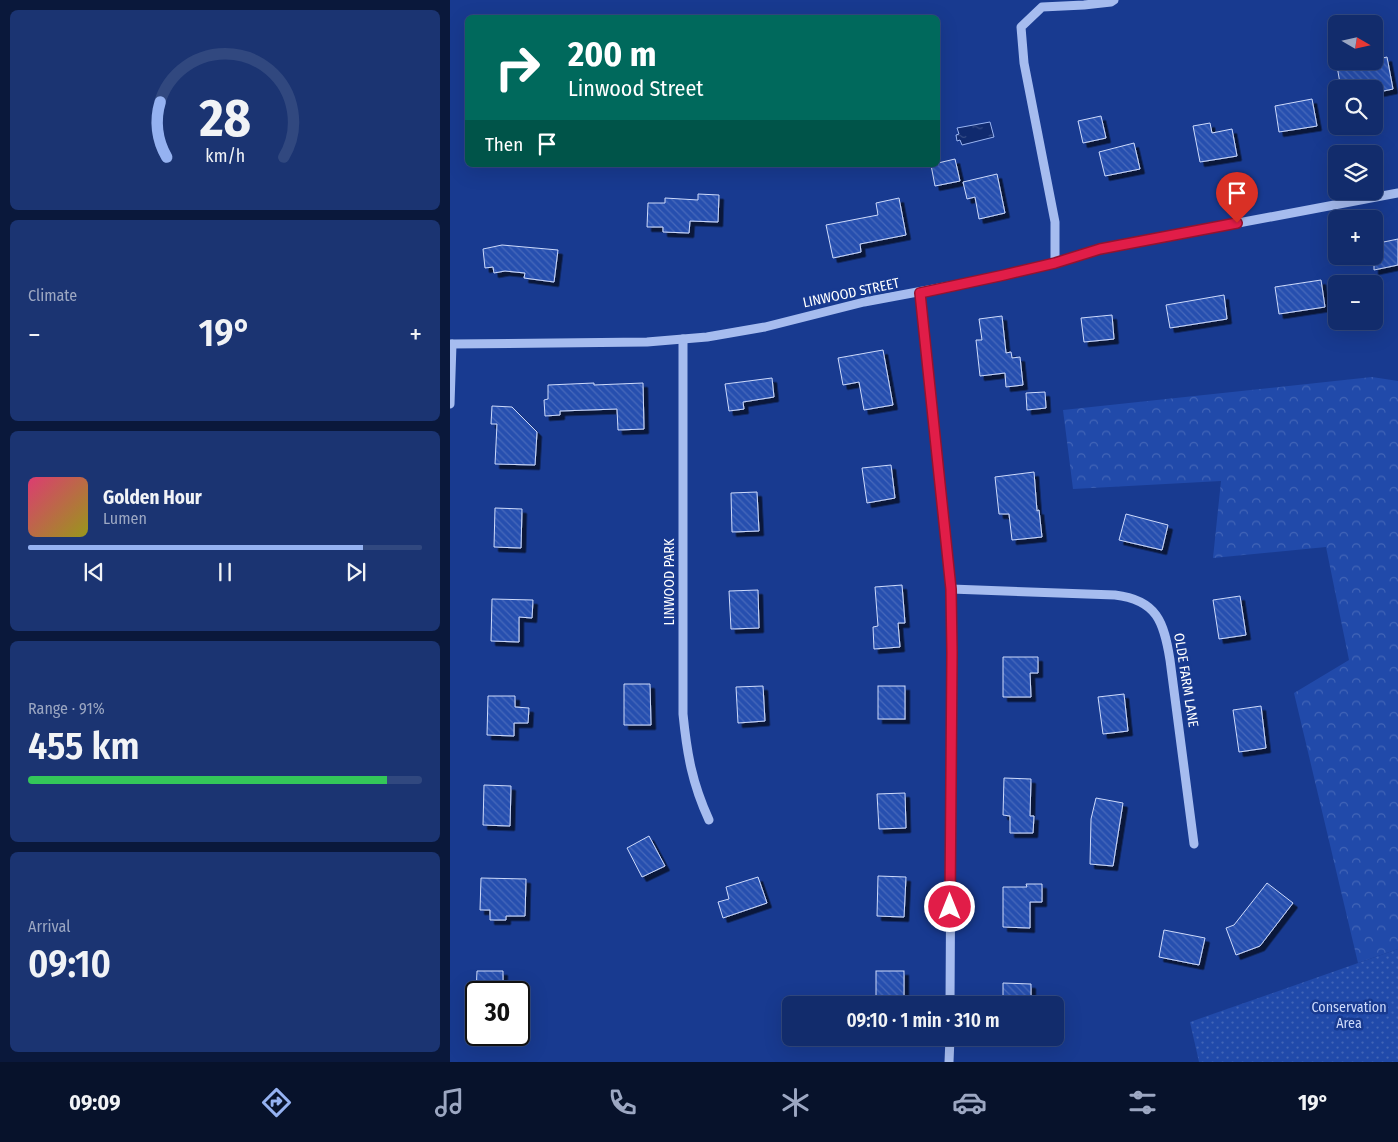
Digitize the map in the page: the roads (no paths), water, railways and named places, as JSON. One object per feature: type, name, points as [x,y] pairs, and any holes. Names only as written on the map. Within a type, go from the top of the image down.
[{"type":"street","points":[[1055,263],[1055,222],[1024,63],[1021,27],[1042,7],[1084,5],[1114,0]]},
{"type":"street","name":"LINWOOD STREET","points":[[451,344],[647,342],[707,337],[765,327],[864,302],[987,279],[1055,263],[1100,249],[1398,192]]},
{"type":"street","points":[[920,293],[951,589],[950,996]]},
{"type":"street","name":"LINWOOD PARK","points":[[683,339],[683,714],[691,772],[698,797],[709,820]]},
{"type":"street","points":[[450,404],[451,344]]},
{"type":"street","name":"OLDE FARM LANE","points":[[951,589],[1120,595],[1137,599],[1154,612],[1161,621],[1166,634],[1194,844]]},
{"type":"street","points":[[949,1062],[950,1046]]},
{"type":"water","points":[[990,122],[994,137],[962,145],[960,140],[957,141],[956,135],[959,134],[957,128]]},
{"type":"park label","name":"Conservation Area","points":[[1349,1016]]}]
